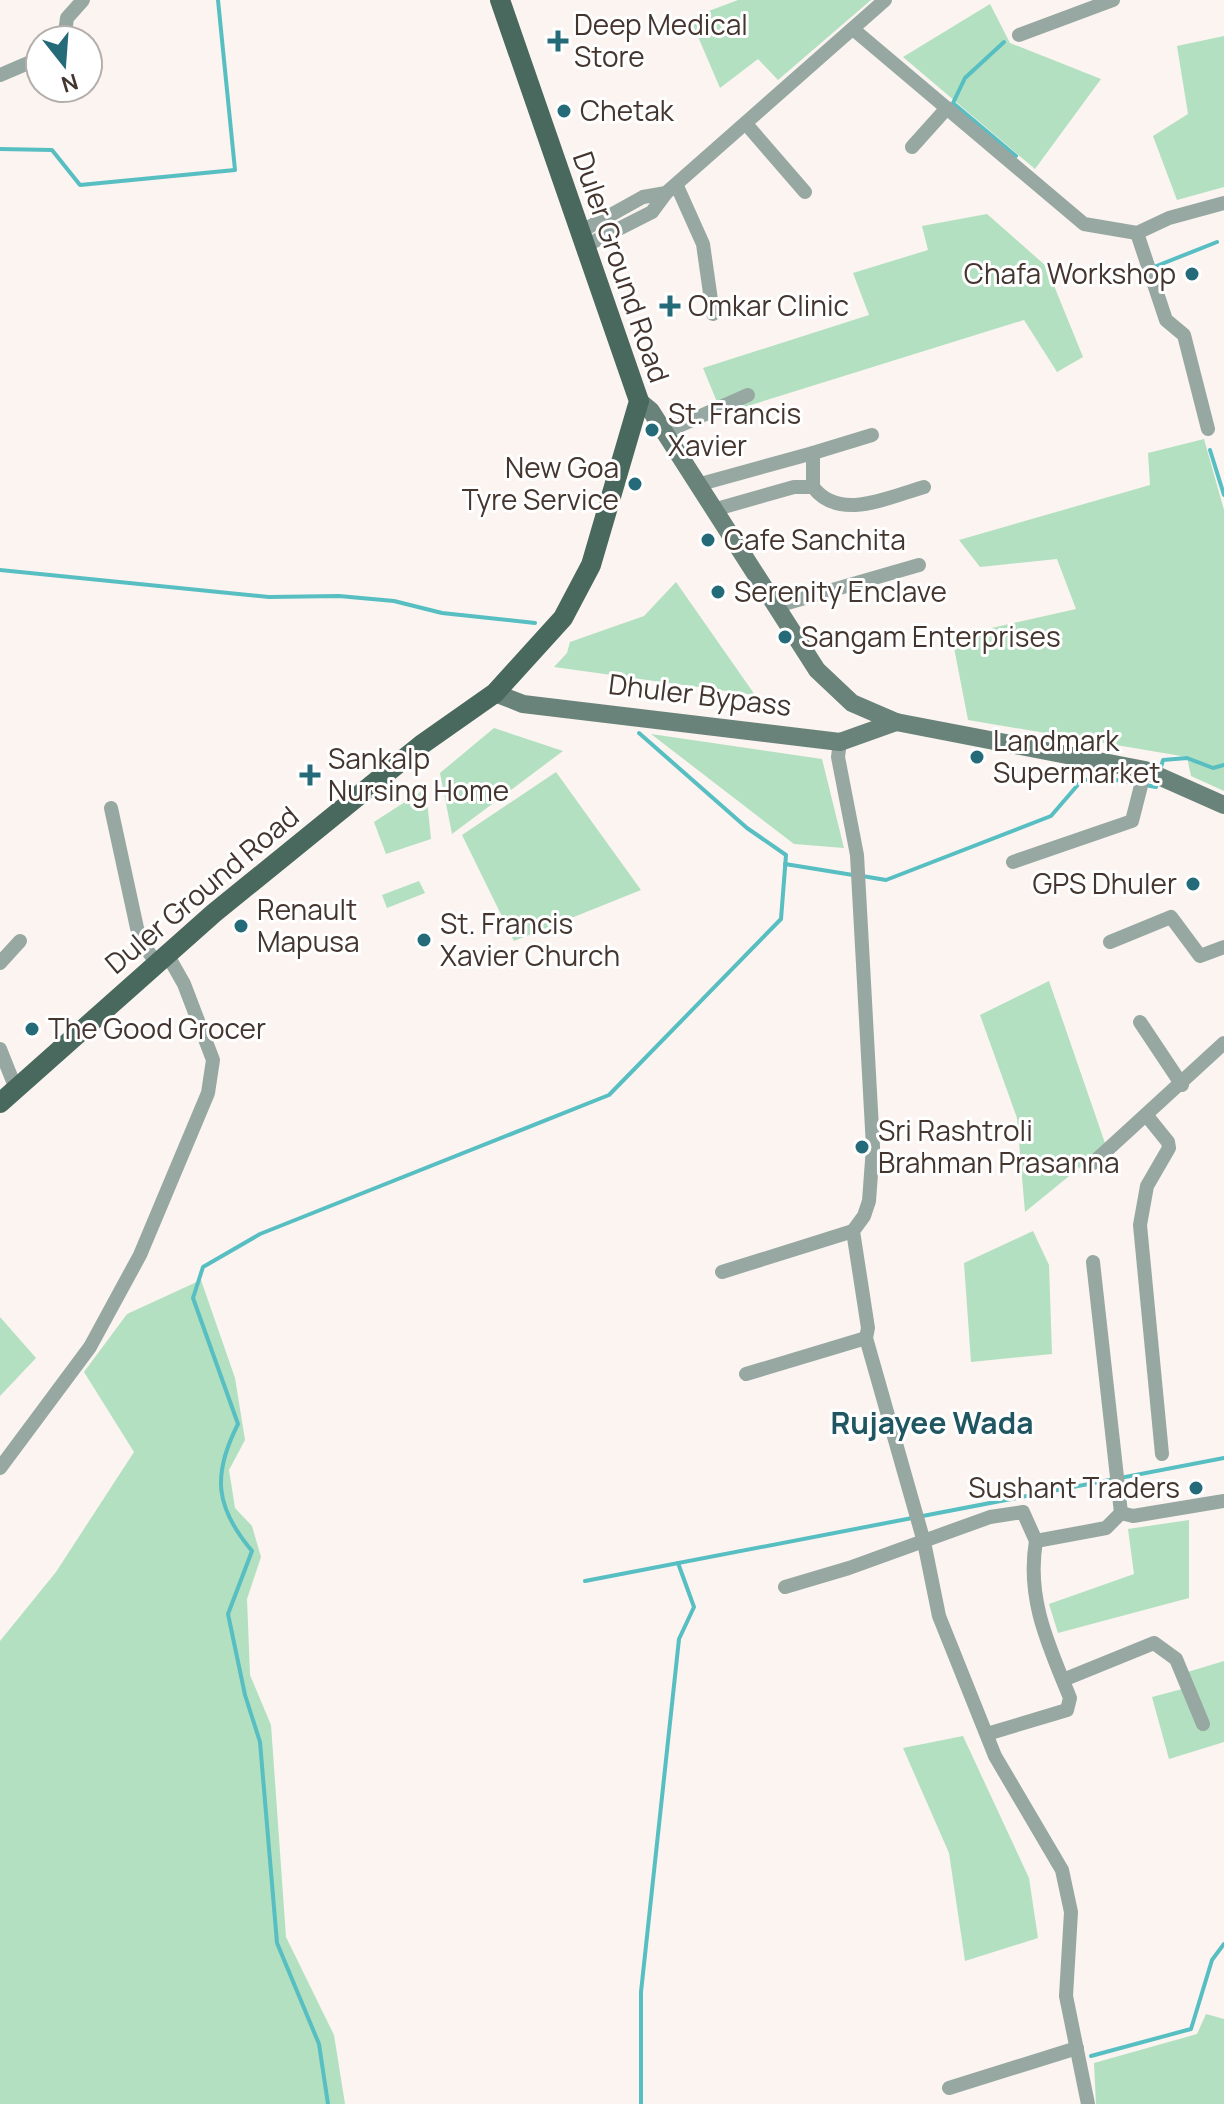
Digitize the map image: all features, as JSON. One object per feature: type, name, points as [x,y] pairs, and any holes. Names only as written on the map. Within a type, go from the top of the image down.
[{"type":"main road","name":"Duler Ground Road","points":[[0,1103],[162,959],[421,745],[495,693],[563,618],[591,565],[639,401],[500,0]]},
{"type":"main road","points":[[639,401],[651,411],[665,432],[817,670],[852,703],[896,722],[1145,770],[1224,805]]},
{"type":"main road","name":"Dhuler Bypass","points":[[495,693],[523,704],[840,742],[896,722]]},
{"type":"street","points":[[66,24],[67,18],[83,0]]},
{"type":"street","points":[[582,239],[643,197],[672,190],[885,0]]},
{"type":"street","points":[[1019,35],[1113,0]]},
{"type":"street","points":[[853,29],[1084,224],[1137,233],[1169,218],[1224,203]]},
{"type":"street","points":[[0,75],[24,65]]},
{"type":"street","points":[[912,147],[947,108]]},
{"type":"street","points":[[747,125],[805,192]]},
{"type":"street","points":[[672,190],[703,244],[713,314]]},
{"type":"street","points":[[1137,233],[1166,320],[1184,335],[1208,429]]},
{"type":"street","points":[[665,432],[748,395]]},
{"type":"street","points":[[697,485],[872,435]]},
{"type":"street","points":[[813,453],[813,487],[820,498],[838,506],[860,505],[924,487]]},
{"type":"street","points":[[713,510],[794,487],[813,487]]},
{"type":"street","points":[[777,606],[919,565]]},
{"type":"street","points":[[722,1272],[853,1231],[864,1216],[869,1201],[873,1147],[857,855],[838,757],[840,742]]},
{"type":"street","points":[[1013,862],[1132,821],[1145,770]]},
{"type":"street","points":[[0,1468],[90,1347],[140,1255],[208,1093],[213,1060],[184,984],[162,959],[143,945],[111,808]]},
{"type":"street","points":[[1110,942],[1171,917],[1200,956],[1224,947]]},
{"type":"street","points":[[0,963],[20,941]]},
{"type":"street","points":[[1140,1022],[1182,1085]]},
{"type":"street","points":[[1093,1163],[1182,1085],[1224,1043]]},
{"type":"street","points":[[0,1049],[16,1089]]},
{"type":"street","points":[[1147,1116],[1168,1142],[1169,1148],[1147,1186],[1140,1225],[1162,1454]]},
{"type":"street","points":[[853,1231],[868,1328],[866,1338],[924,1542],[939,1616],[995,1756],[1062,1870],[1071,1912],[1066,1996],[1088,2104]]},
{"type":"street","points":[[1093,1262],[1121,1513]]},
{"type":"street","points":[[746,1374],[866,1338]]},
{"type":"street","points":[[1121,1513],[1133,1516],[1224,1501]]},
{"type":"street","points":[[785,1587],[990,1517],[1023,1512],[1036,1541],[1032,1566],[1039,1624],[1070,1698],[1067,1710],[987,1734]]},
{"type":"street","points":[[1036,1541],[1106,1528],[1121,1513]]},
{"type":"street","points":[[1063,1680],[1154,1643],[1176,1659],[1203,1724]]},
{"type":"street","points":[[949,2088],[1077,2048]]},
{"type":"green space","points":[[738,0],[871,0],[778,80],[758,59],[720,88],[690,18]]},
{"type":"green space","points":[[990,4],[1010,43],[1101,79],[1035,169],[903,57]]},
{"type":"green space","points":[[1224,36],[1224,187],[1177,200],[1153,136],[1188,114],[1177,46]]},
{"type":"green space","points":[[987,214],[1046,266],[1083,357],[1057,372],[1024,320],[722,414],[703,368],[869,315],[853,273],[928,250],[922,226]]},
{"type":"green space","points":[[1204,439],[1224,510],[1224,791],[1191,776],[1187,757],[968,720],[952,637],[1076,609],[1057,559],[980,567],[959,540],[1150,485],[1148,453]]},
{"type":"green space","points":[[676,582],[755,695],[554,667],[567,653],[570,642],[644,616]]},
{"type":"green space","points":[[494,728],[563,751],[452,834],[440,773]]},
{"type":"green space","points":[[651,734],[822,759],[844,848],[794,844]]},
{"type":"green space","points":[[556,772],[641,890],[514,941],[462,835]]},
{"type":"green space","points":[[422,791],[427,800],[431,839],[386,854],[374,822]]},
{"type":"green space","points":[[419,881],[425,893],[387,908],[382,895]]},
{"type":"green space","points":[[1049,981],[1106,1146],[1025,1212],[1017,1118],[980,1015]]},
{"type":"green space","points":[[1033,1231],[1049,1265],[1052,1354],[971,1362],[964,1263]]},
{"type":"green space","points":[[201,1280],[235,1378],[245,1440],[229,1470],[235,1508],[252,1526],[261,1557],[247,1599],[250,1675],[271,1725],[286,1937],[334,2035],[345,2104],[0,2104],[0,1641],[56,1572],[134,1452],[84,1372],[127,1314]]},
{"type":"green space","points":[[0,1317],[36,1358],[0,1396]]},
{"type":"green space","points":[[1189,1520],[1189,1598],[1058,1633],[1049,1604],[1134,1574],[1128,1529]]},
{"type":"green space","points":[[1224,1661],[1224,1742],[1169,1759],[1152,1697],[1186,1688],[1181,1674]]},
{"type":"green space","points":[[963,1736],[1029,1878],[1038,1938],[965,1961],[949,1853],[903,1748]]},
{"type":"green space","points":[[1206,2014],[1224,2019],[1224,2104],[1096,2104],[1094,2063],[1197,2034]]},
{"type":"waterway","points":[[0,149],[52,150],[80,185],[235,170],[218,0]]},
{"type":"waterway","points":[[1004,42],[965,78],[953,103],[1016,156]]},
{"type":"waterway","points":[[1154,267],[1217,242]]},
{"type":"waterway","points":[[1210,450],[1224,495]]},
{"type":"waterway","points":[[0,570],[269,597],[339,596],[394,601],[442,613],[535,623]]},
{"type":"waterway","points":[[328,2104],[319,2044],[277,1943],[260,1742],[245,1695],[228,1614],[252,1551],[231,1520],[221,1490],[224,1459],[238,1424],[193,1298],[203,1267],[260,1234],[609,1095],[781,919],[786,855],[747,828],[639,733]]},
{"type":"waterway","points":[[1160,771],[1163,760],[1187,758],[1213,768],[1224,765]]},
{"type":"waterway","points":[[862,876],[886,880],[1051,816],[1082,780],[1111,779],[1156,787],[1157,783]]},
{"type":"waterway","points":[[785,864],[853,875]]},
{"type":"waterway","points":[[585,1581],[1224,1458]]},
{"type":"waterway","points":[[641,2104],[641,1992],[679,1639],[694,1607],[678,1563]]},
{"type":"waterway","points":[[1091,2056],[1191,2029],[1212,1960],[1224,1944]]},
{"type":"place","name":"Deep Medical Store","points":[[558,41]]},
{"type":"place","name":"Chetak","points":[[564,111]]},
{"type":"place","name":"Chafa Workshop","points":[[1192,274]]},
{"type":"place","name":"Omkar Clinic","points":[[670,306]]},
{"type":"place","name":"St. Francis Xavier","points":[[652,430]]},
{"type":"place","name":"New Goa Tyre Service","points":[[635,484]]},
{"type":"place","name":"Cafe Sanchita","points":[[708,540]]},
{"type":"place","name":"Serenity Enclave","points":[[718,592]]},
{"type":"place","name":"Sangam Enterprises","points":[[785,637]]},
{"type":"place","name":"Landmark Supermarket","points":[[977,757]]},
{"type":"place","name":"Sankalp Nursing Home","points":[[310,775]]},
{"type":"place","name":"GPS Dhuler","points":[[1193,884]]},
{"type":"place","name":"Renault Mapusa","points":[[241,926]]},
{"type":"place","name":"St. Francis Xavier Church","points":[[424,940]]},
{"type":"place","name":"The Good Grocer","points":[[32,1029]]},
{"type":"place","name":"Sri Rashtroli Brahman Prasanna","points":[[862,1147]]},
{"type":"place","name":"Sushant Traders","points":[[1196,1488]]},
{"type":"district","name":"Rujayee Wada","points":[[932,1424]]}]
